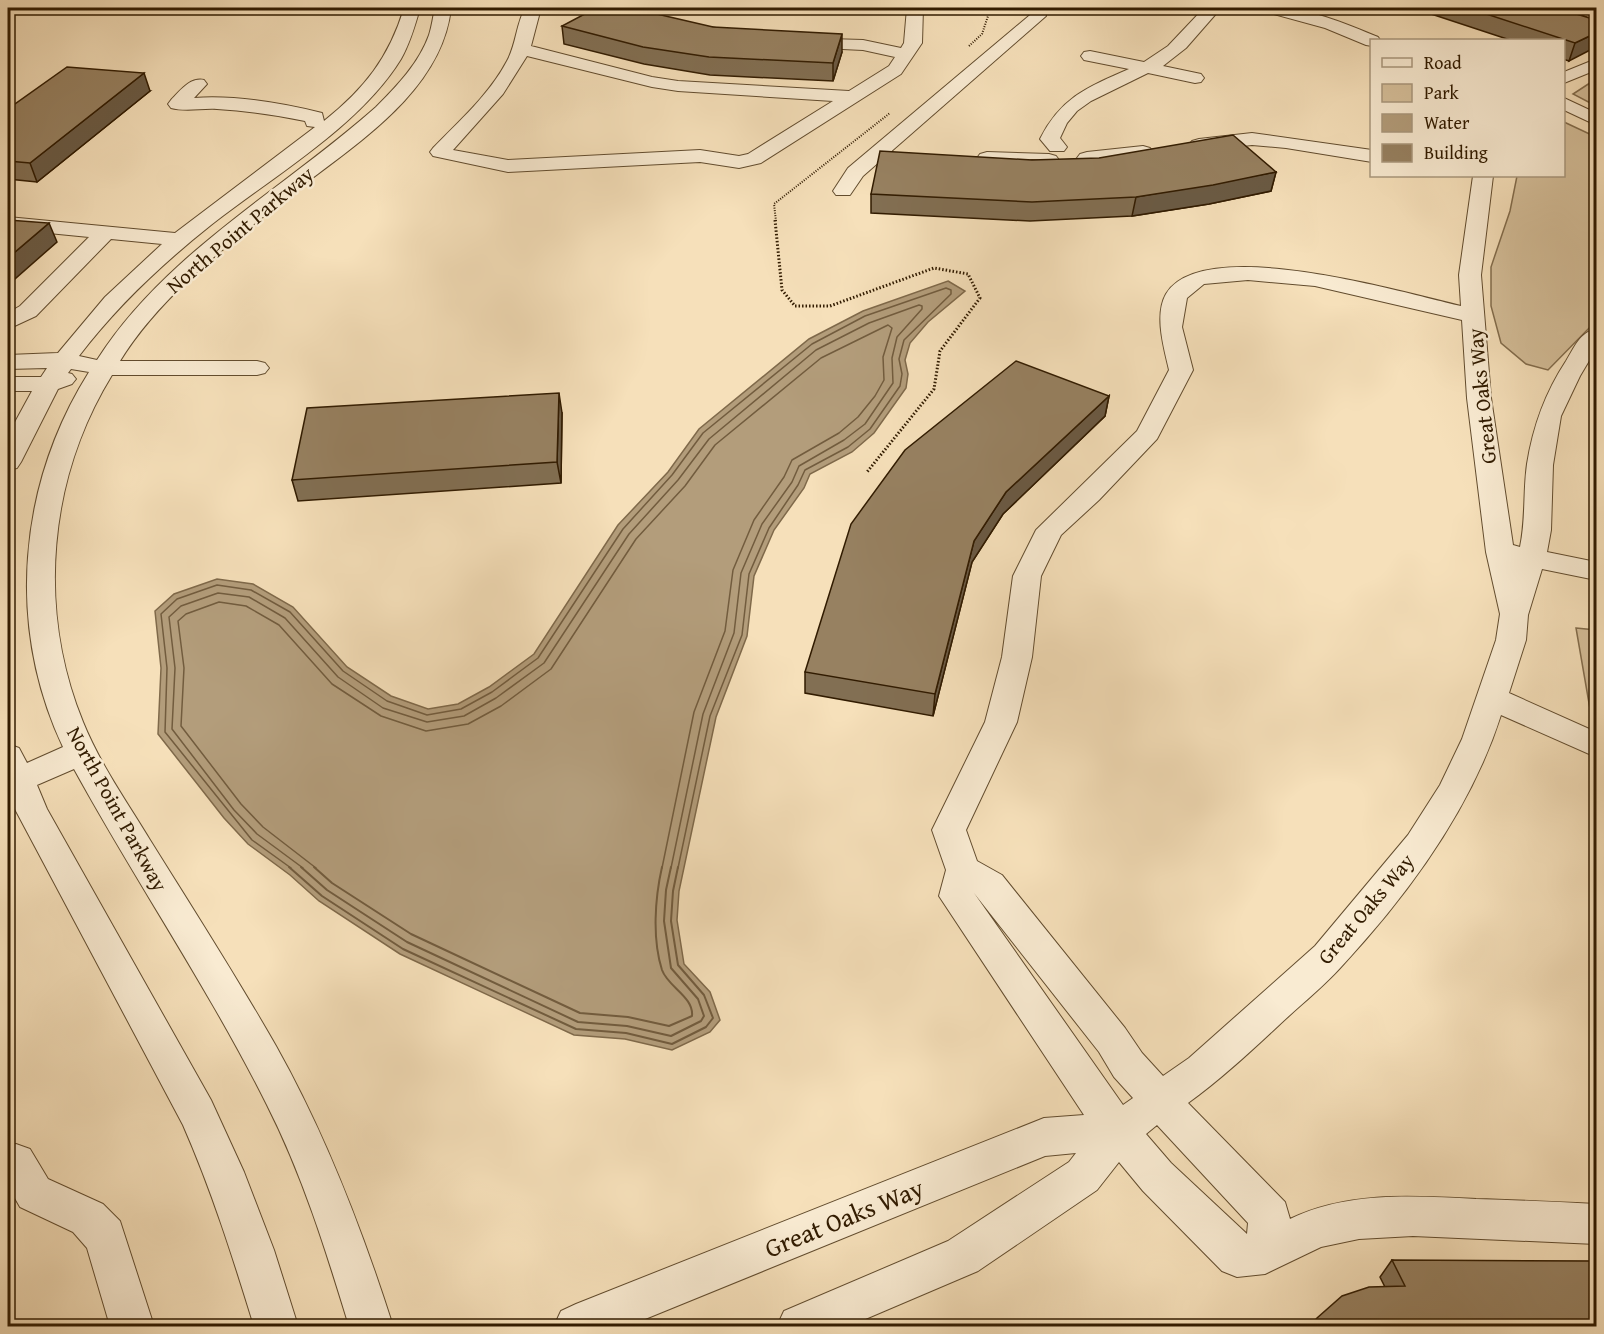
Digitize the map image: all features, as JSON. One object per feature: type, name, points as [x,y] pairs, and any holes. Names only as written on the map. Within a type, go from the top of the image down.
[{"type":"street","name":"North Point Parkway","points":[[8,462],[21,431],[62,360],[110,304],[181,240],[303,146],[321,124],[380,75],[403,39],[412,8]]},
{"type":"street","name":"North Point Parkway","points":[[371,1326],[333,1209],[292,1114],[264,1060],[81,753],[66,718],[45,642],[39,600],[41,537],[50,487],[67,438],[103,368],[123,340],[149,309],[194,264],[354,136],[396,96],[427,55],[440,25],[443,8]]},
{"type":"street","points":[[533,8],[529,15],[521,49],[482,107],[440,152],[508,166],[700,156],[739,162],[764,155],[895,70],[913,43],[915,8]]},
{"type":"street","points":[[564,8],[607,11],[647,21]]},
{"type":"street","points":[[843,190],[855,172],[1038,16],[1037,8]]},
{"type":"street","points":[[972,157],[1053,154],[1050,139],[1054,127],[1069,109],[1092,91],[1146,68],[1168,54],[1213,8]]},
{"type":"street","points":[[1269,8],[1378,39]]},
{"type":"street","points":[[1293,8],[1378,39]]},
{"type":"street","points":[[785,41],[863,45],[906,54]]},
{"type":"street","points":[[521,49],[678,86],[854,97]]},
{"type":"street","points":[[1090,56],[1195,78]]},
{"type":"street","points":[[1565,80],[1596,64]]},
{"type":"street","points":[[577,81],[592,67]]},
{"type":"street","points":[[198,84],[177,104],[202,102],[266,108],[315,117],[321,124]]},
{"type":"street","points":[[1565,104],[1596,120]]},
{"type":"street","points":[[187,105],[192,110],[321,124]]},
{"type":"street","points":[[268,120],[290,131],[303,146]]},
{"type":"street","points":[[1183,147],[1252,139],[1286,142],[1370,156]]},
{"type":"street","points":[[1087,158],[1162,150]]},
{"type":"street","points":[[880,151],[910,153]]},
{"type":"street","name":"Great Oaks Way","points":[[1483,177],[1470,275],[1479,398],[1500,552],[1514,615]]},
{"type":"street","points":[[8,223],[181,240]]},
{"type":"street","points":[[8,322],[28,311],[105,232]]},
{"type":"street","points":[[1473,316],[1315,279],[1248,273],[1198,278],[1176,296],[1171,327],[1181,370],[1148,434],[1090,494],[1050,530],[1027,576],[1017,657],[1001,722],[949,830],[963,870],[956,896],[1118,1131],[1157,1177],[1237,1256],[1265,1253],[1316,1228],[1359,1219],[1413,1216],[1596,1224]]},
{"type":"street","name":"Great Oaks Way","points":[[799,1326],[963,1256],[1083,1176],[1118,1131],[1203,1070],[1328,957],[1378,898],[1420,844],[1453,792],[1478,739],[1511,640],[1514,615],[1532,557],[1537,530],[1540,465],[1549,416],[1568,376],[1587,345],[1596,336]]},
{"type":"street","points":[[8,362],[62,360],[103,368],[257,368]]},
{"type":"street","points":[[8,384],[48,384],[103,368]]},
{"type":"street","points":[[1500,552],[1596,571]]},
{"type":"street","points":[[1492,698],[1596,745]]},
{"type":"street","points":[[81,753],[10,773],[197,1113],[224,1172],[253,1250],[276,1326]]},
{"type":"street","points":[[963,870],[990,885],[1112,1040],[1128,1065],[1270,1216],[1265,1253]]},
{"type":"street","name":"Great Oaks Way","points":[[576,1326],[1044,1137],[1118,1131]]},
{"type":"street","points":[[16,1163],[34,1193],[88,1218],[105,1236],[132,1326]]},
{"type":"path","points":[[965,50],[982,34],[988,16]]},
{"type":"path","points":[[867,472],[934,389],[940,351],[954,329],[980,298],[968,274],[934,268],[830,306],[795,306],[782,290],[774,204],[895,109]]},
{"type":"green space","points":[[1596,79],[1596,106],[1573,94]]},
{"type":"green space","points":[[1565,122],[1596,137],[1596,321],[1548,370],[1526,364],[1501,343],[1491,306],[1491,267],[1510,211],[1517,177],[1565,177]]},
{"type":"green space","points":[[1576,628],[1596,630],[1596,713],[1590,709]]},
{"type":"water","points":[[948,281],[965,291],[928,322],[910,343],[905,360],[908,374],[906,388],[874,433],[852,452],[810,474],[804,488],[774,530],[754,576],[747,636],[716,717],[679,891],[677,920],[684,964],[710,992],[720,1020],[710,1032],[672,1050],[625,1039],[574,1035],[400,954],[319,901],[290,875],[248,844],[224,818],[158,734],[161,668],[155,611],[174,594],[217,579],[253,584],[293,607],[347,667],[391,696],[428,709],[458,704],[489,687],[534,654],[618,525],[668,472],[699,429],[809,339],[863,311]]},
{"type":"building","points":[[596,8],[631,8],[713,27],[842,34],[833,63],[709,57],[643,47],[562,26]]},
{"type":"building","points":[[1468,8],[1557,8],[1596,20],[1596,33],[1575,43]]},
{"type":"building","points":[[67,67],[144,73],[30,163],[8,161],[8,109]]},
{"type":"building","points":[[1233,135],[1276,172],[1136,197],[1032,202],[871,194],[880,151],[1032,160],[1099,158]]},
{"type":"building","points":[[8,220],[49,223],[8,258]]},
{"type":"building","points":[[1016,361],[1109,396],[1006,492],[974,541],[935,694],[805,672],[851,524],[905,450]]},
{"type":"building","points":[[559,393],[557,462],[292,480],[307,408]]},
{"type":"building","points":[[1392,1260],[1596,1261],[1596,1326],[1310,1326],[1342,1296],[1369,1287],[1405,1286]]}]
